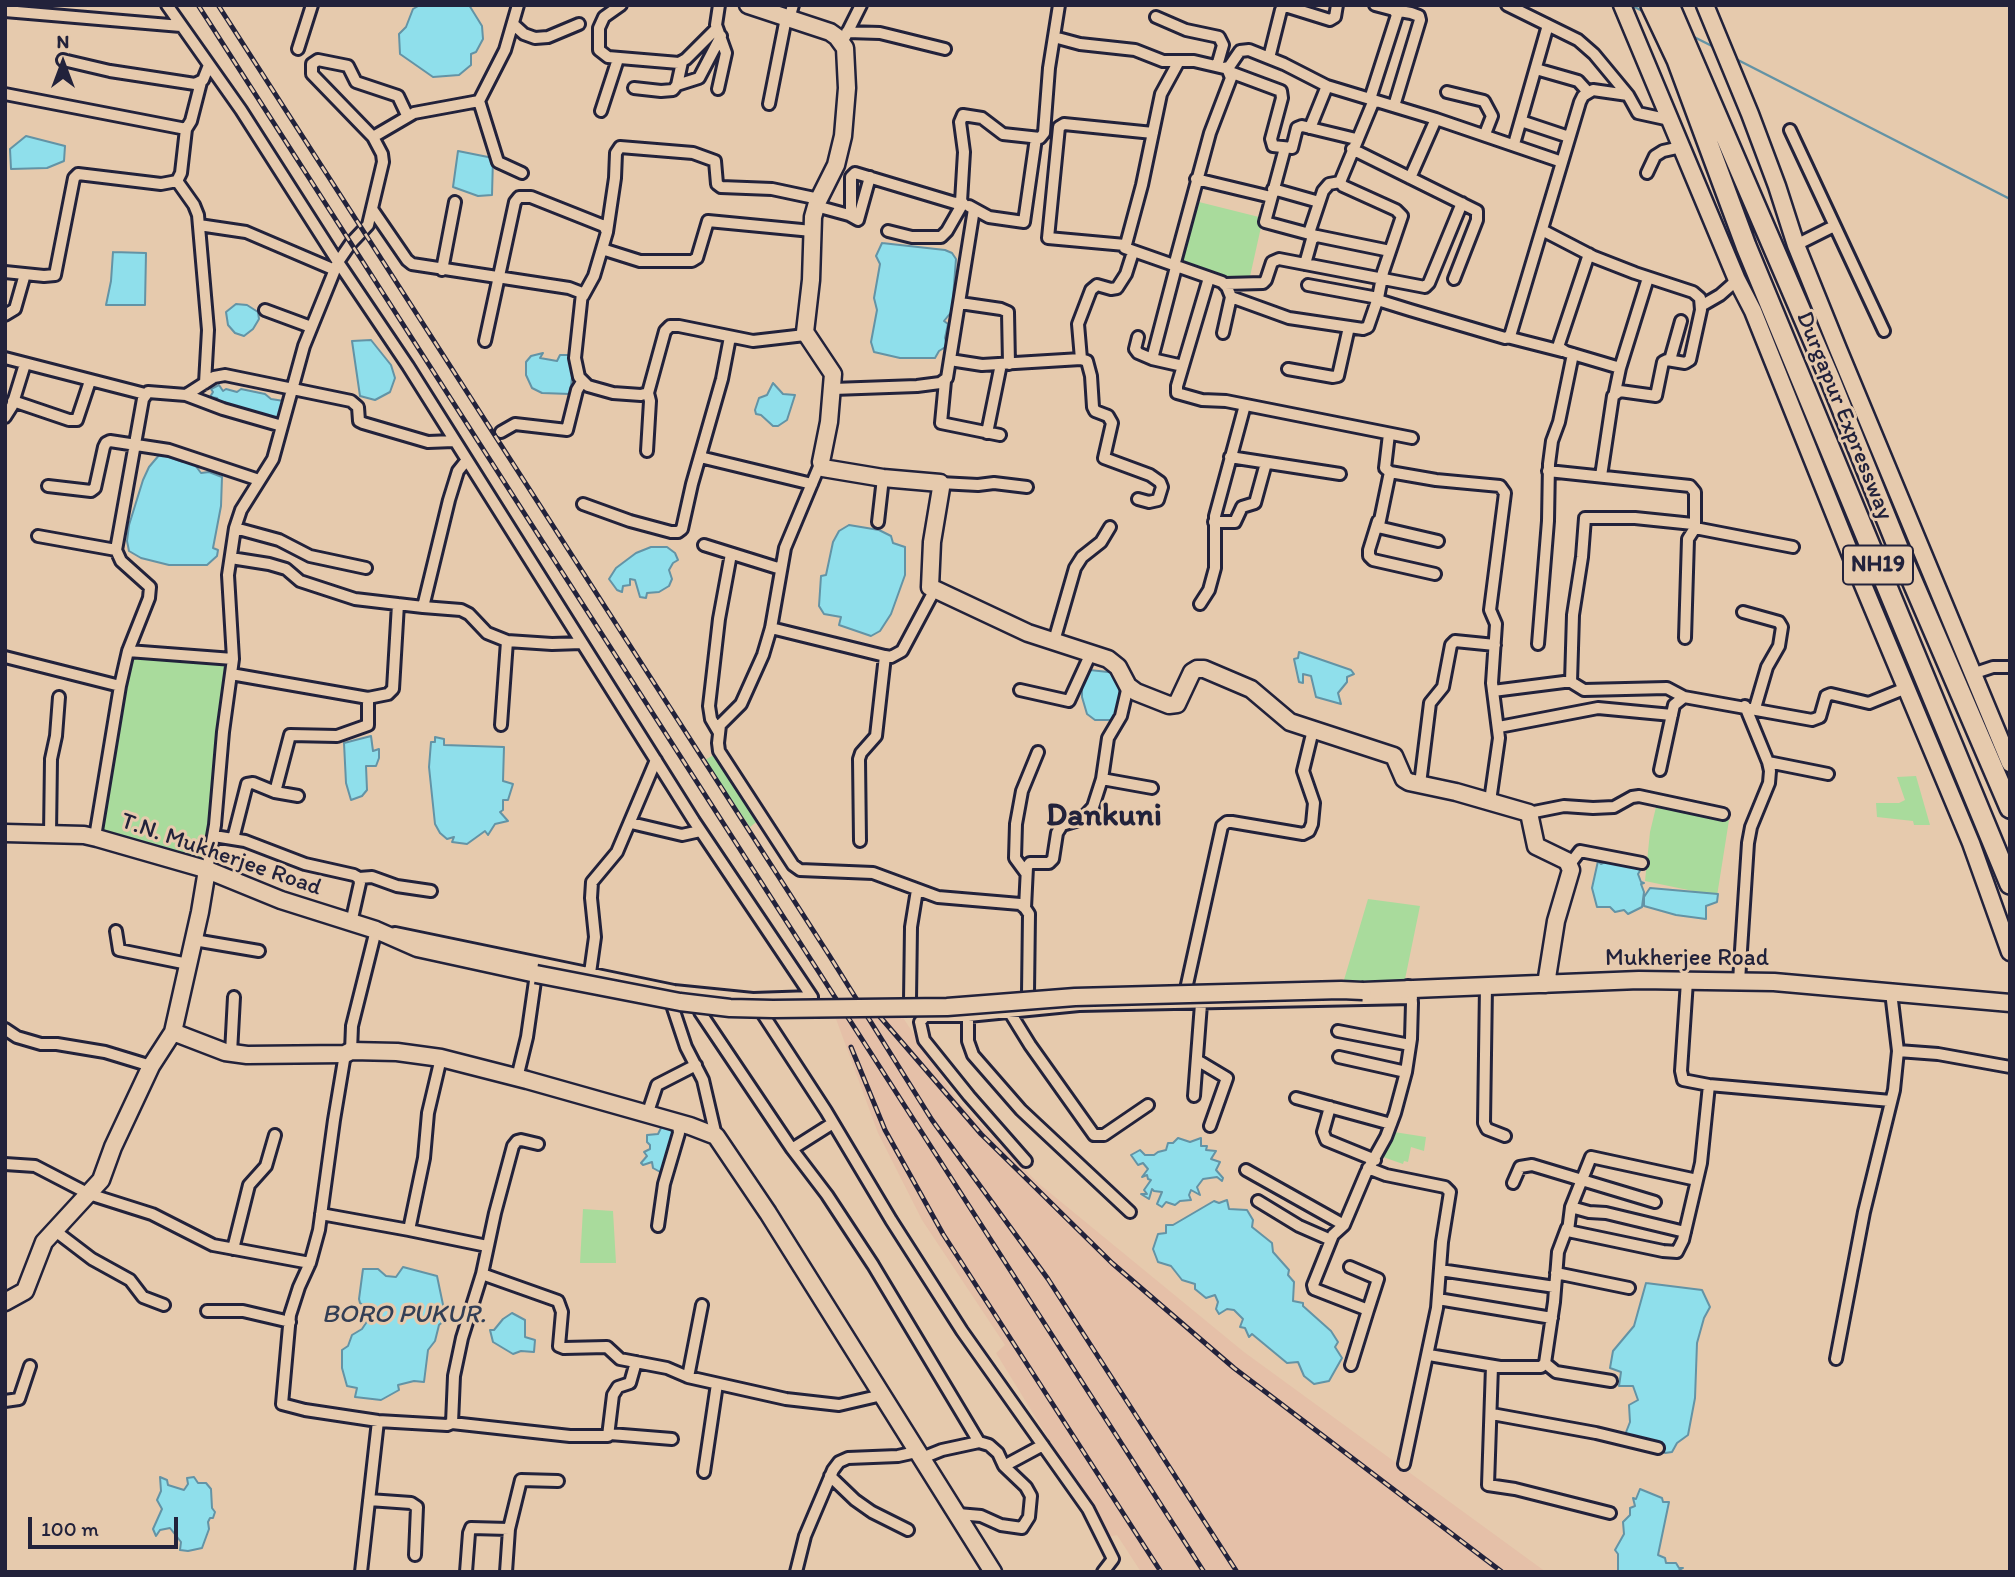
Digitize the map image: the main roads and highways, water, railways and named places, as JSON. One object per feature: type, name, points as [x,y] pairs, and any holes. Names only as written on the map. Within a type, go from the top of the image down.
[{"type":"highway","name":"Durgapur Expressway","points":[[1651,5],[1672,34],[1825,366],[1901,555],[2010,808]]},
{"type":"highway","name":"Durgapur Expressway","points":[[1670,5],[1677,60],[1746,246],[2010,884]]},
{"type":"water","points":[[420,5],[469,5],[482,26],[483,39],[476,52],[471,54],[471,65],[459,75],[433,77],[400,54],[399,34],[406,27],[413,9]]},
{"type":"water","points":[[26,136],[65,146],[64,161],[47,168],[11,169],[10,149]]},
{"type":"water","points":[[458,151],[493,158],[492,195],[478,196],[453,187]]},
{"type":"water","points":[[882,243],[945,250],[952,253],[956,259],[952,311],[944,321],[948,324],[945,338],[947,346],[939,351],[935,358],[900,358],[874,352],[871,342],[877,310],[874,298],[880,264],[876,256]]},
{"type":"water","points":[[113,252],[146,253],[145,305],[106,305]]},
{"type":"water","points":[[236,304],[247,305],[258,312],[259,319],[253,329],[244,336],[235,333],[228,325],[226,312]]},
{"type":"water","points":[[371,340],[391,365],[395,378],[390,392],[375,400],[360,396],[352,341]]},
{"type":"water","points":[[543,353],[540,358],[557,361],[560,355],[571,355],[573,369],[570,394],[542,393],[532,388],[526,375],[526,362],[531,356]]},
{"type":"water","points":[[773,383],[783,394],[795,395],[787,420],[778,426],[773,426],[756,414],[755,410],[759,398],[767,395]]},
{"type":"water","points":[[219,385],[223,391],[226,389],[237,392],[241,389],[284,401],[282,419],[276,421],[249,414],[245,409],[229,405],[222,407],[217,398],[210,397],[213,392],[211,389]]},
{"type":"water","points":[[160,454],[183,462],[192,461],[201,473],[209,472],[222,477],[221,506],[213,548],[218,550],[217,556],[207,565],[169,565],[141,558],[129,551],[129,525],[143,480]]},
{"type":"water","points":[[849,525],[879,530],[891,536],[893,543],[905,547],[905,575],[891,614],[880,631],[871,636],[839,625],[841,617],[824,614],[819,606],[821,576],[826,575],[833,542],[839,531]]},
{"type":"water","points":[[651,547],[667,547],[675,553],[678,560],[669,570],[672,579],[669,586],[659,592],[647,593],[646,598],[640,597],[635,580],[630,579],[630,585],[623,586],[622,592],[617,590],[609,579],[616,568],[636,553]]},
{"type":"water","points":[[1299,652],[1351,670],[1354,674],[1347,677],[1347,682],[1338,693],[1341,704],[1316,697],[1311,676],[1303,674],[1303,683],[1299,682],[1294,659],[1298,658]]},
{"type":"water","points":[[1090,670],[1117,673],[1120,686],[1117,720],[1095,720],[1087,714],[1082,686]]},
{"type":"water","points":[[371,736],[373,751],[379,749],[379,758],[376,766],[366,766],[367,790],[362,796],[351,800],[346,783],[344,743]]},
{"type":"water","points":[[435,737],[444,739],[444,745],[504,747],[503,781],[513,784],[508,800],[503,800],[503,810],[500,812],[508,821],[495,824],[488,835],[485,831],[467,844],[452,842],[454,837],[447,839],[435,824],[429,767],[431,742],[435,742]]},
{"type":"water","points":[[1598,861],[1601,864],[1605,862],[1641,869],[1638,874],[1644,883],[1641,884],[1644,892],[1642,907],[1628,914],[1624,910],[1615,912],[1610,907],[1597,907],[1592,888]]},
{"type":"water","points":[[1650,888],[1718,894],[1717,902],[1706,906],[1706,919],[1676,915],[1644,906],[1644,897]]},
{"type":"water","points":[[662,1126],[675,1132],[662,1173],[653,1168],[652,1162],[643,1165],[641,1163],[647,1156],[644,1152],[650,1149],[647,1135],[658,1134]]},
{"type":"water","points":[[1178,1138],[1190,1142],[1201,1138],[1201,1146],[1207,1146],[1206,1150],[1216,1151],[1211,1159],[1220,1162],[1216,1170],[1223,1178],[1222,1181],[1217,1177],[1203,1179],[1197,1187],[1200,1195],[1191,1190],[1191,1200],[1180,1201],[1175,1205],[1166,1202],[1162,1207],[1157,1204],[1162,1192],[1152,1189],[1149,1199],[1141,1194],[1147,1194],[1144,1190],[1151,1180],[1147,1175],[1142,1177],[1148,1169],[1143,1163],[1138,1165],[1131,1155],[1140,1150],[1145,1155],[1154,1155],[1166,1150],[1168,1143],[1173,1143]]},
{"type":"water","points":[[1227,1200],[1229,1209],[1247,1210],[1253,1220],[1252,1227],[1272,1243],[1273,1252],[1289,1270],[1288,1275],[1294,1282],[1293,1301],[1303,1303],[1303,1306],[1331,1331],[1338,1342],[1335,1347],[1342,1358],[1329,1381],[1314,1384],[1304,1376],[1298,1362],[1287,1363],[1252,1334],[1249,1337],[1245,1328],[1240,1327],[1243,1319],[1234,1310],[1227,1309],[1219,1314],[1215,1295],[1206,1298],[1195,1289],[1195,1284],[1182,1280],[1171,1266],[1158,1262],[1153,1249],[1158,1234],[1166,1233],[1166,1225],[1173,1225],[1214,1201],[1219,1203]]},
{"type":"water","name":"BORO PUKUR.","points":[[403,1267],[437,1276],[446,1319],[439,1325],[435,1341],[428,1350],[424,1382],[414,1381],[398,1385],[399,1390],[381,1400],[355,1397],[357,1388],[347,1386],[342,1368],[342,1350],[348,1346],[352,1335],[362,1329],[368,1320],[365,1306],[359,1299],[363,1269],[378,1269],[386,1276],[396,1277]]},
{"type":"water","points":[[1646,1283],[1702,1290],[1710,1307],[1697,1343],[1695,1398],[1688,1435],[1677,1443],[1672,1452],[1665,1453],[1662,1448],[1623,1440],[1630,1422],[1629,1405],[1638,1400],[1633,1386],[1619,1386],[1621,1372],[1610,1368],[1613,1351],[1634,1326]]},
{"type":"water","points":[[512,1313],[525,1320],[525,1337],[535,1340],[534,1352],[521,1351],[513,1354],[493,1342],[490,1330],[494,1330]]},
{"type":"water","points":[[160,1477],[167,1480],[168,1485],[184,1490],[188,1484],[187,1478],[194,1477],[198,1483],[206,1483],[211,1489],[212,1508],[215,1512],[208,1522],[209,1529],[202,1548],[180,1550],[181,1542],[170,1528],[160,1530],[156,1536],[153,1529],[162,1509],[157,1500],[161,1491]]},
{"type":"water","points":[[1640,1489],[1662,1498],[1663,1502],[1669,1502],[1658,1555],[1665,1558],[1666,1563],[1676,1563],[1679,1568],[1683,1568],[1676,1572],[1618,1571],[1618,1554],[1615,1550],[1624,1534],[1623,1522],[1630,1515],[1630,1508],[1635,1506],[1633,1498],[1636,1499]]},
{"type":"waterway","points":[[1631,5],[1644,12]]},
{"type":"waterway","points":[[1690,35],[1716,48]]},
{"type":"waterway","points":[[1734,58],[2010,199]]},
{"type":"railway","points":[[198,5],[1204,1572]]},
{"type":"railway","points":[[218,5],[829,955],[932,1120],[1048,1279],[1237,1572]]},
{"type":"railway","points":[[869,1004],[981,1134],[1112,1263],[1234,1368],[1502,1572]]},
{"type":"railway","points":[[851,1047],[885,1130],[943,1234],[1161,1572]]},
{"type":"district","name":"Dankuni","points":[[1104,817]]}]
